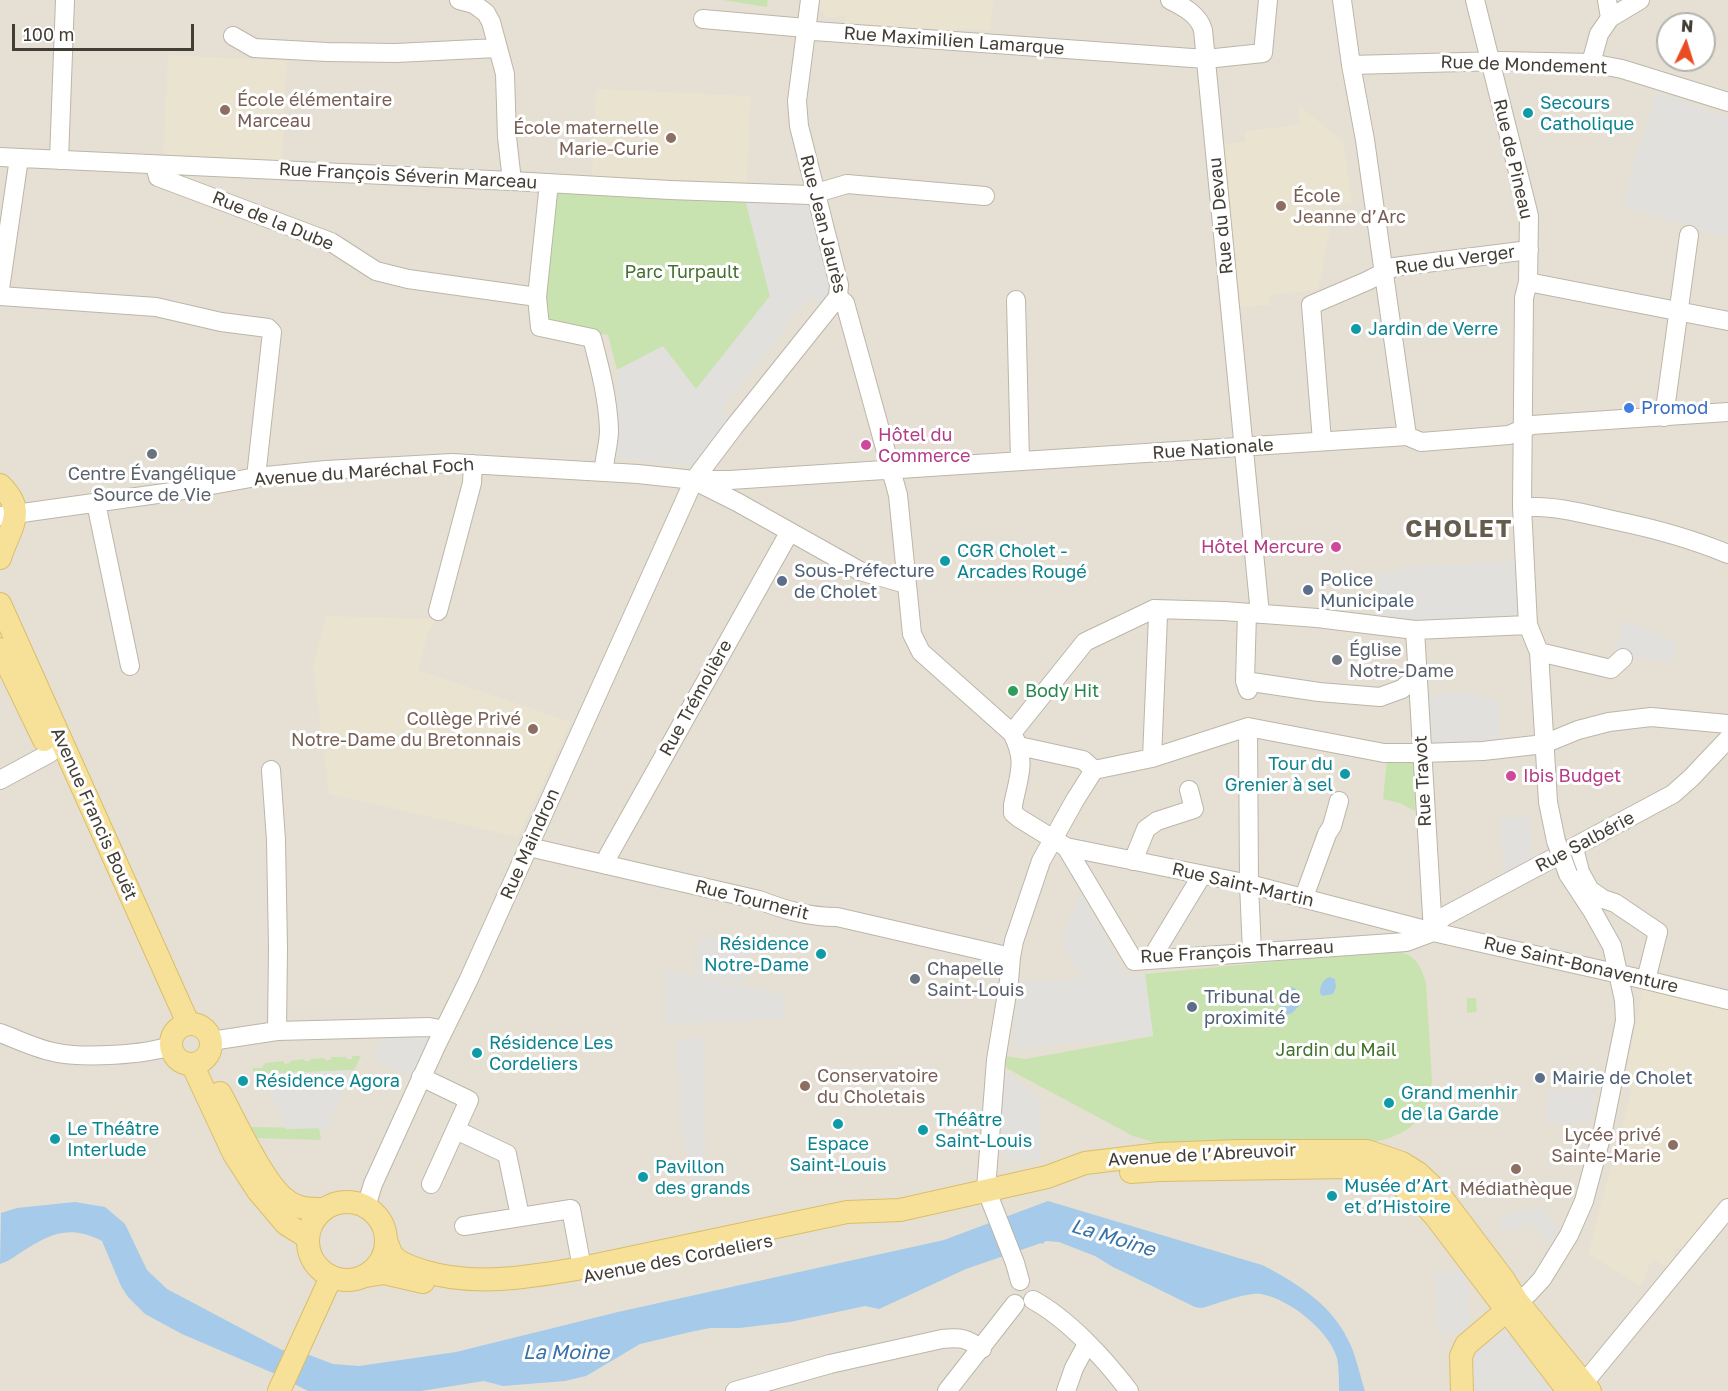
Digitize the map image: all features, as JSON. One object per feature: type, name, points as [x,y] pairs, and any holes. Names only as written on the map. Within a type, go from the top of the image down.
[{"type":"main road","points":[[0,485],[10,495],[0,558]]},
{"type":"main road","name":"Avenue Francis Bouët","points":[[0,604],[179,1033]]},
{"type":"main road","name":"Avenue Francis Bouët","points":[[0,649],[179,1033]]},
{"type":"main road","points":[[203,1054],[180,1061],[172,1052],[179,1033],[201,1026],[206,1030],[203,1054],[234,1154],[258,1191],[286,1224],[307,1237]]},
{"type":"main road","points":[[203,1054],[218,1088],[275,1189],[284,1199],[296,1206],[324,1209]]},
{"type":"main road","name":"Avenue de l’Abreuvoir","points":[[989,1198],[1041,1184],[1159,1170],[1347,1167],[1390,1178],[1414,1181],[1435,1216],[1580,1388]]},
{"type":"main road","name":"Avenue des Cordeliers","points":[[386,1240],[394,1257],[436,1275],[463,1280],[493,1280],[582,1268],[862,1210],[900,1210],[989,1198]]},
{"type":"main road","name":"Avenue des Cordeliers","points":[[366,1275],[384,1273],[436,1285],[469,1289],[504,1288],[584,1278],[741,1249],[837,1226],[868,1223],[989,1198]]},
{"type":"main road","points":[[356,1202],[366,1207],[381,1221],[385,1230],[386,1240],[380,1260],[366,1275],[349,1280],[332,1277],[313,1262],[307,1246],[310,1226],[324,1209],[333,1203],[356,1202]]},
{"type":"main road","points":[[279,1391],[332,1277]]},
{"type":"main road","points":[[1462,1391],[1461,1356],[1466,1345],[1511,1306]]},
{"type":"street","points":[[59,159],[65,0]]},
{"type":"street","points":[[459,0],[474,4],[486,13],[491,22],[505,74],[507,137],[512,181]]},
{"type":"street","name":"Rue Jean Jaurès","points":[[810,0],[797,101],[799,126],[839,285],[838,297],[845,303],[898,495],[912,634],[921,652],[1015,739]]},
{"type":"street","name":"Rue du Devau","points":[[1170,0],[1188,10],[1201,23],[1206,59],[1245,447],[1254,614],[1247,686],[1380,697],[1402,689],[1417,676]]},
{"type":"street","name":"Rue Maximilien Lamarque","points":[[703,19],[806,28],[814,31],[1206,59],[1263,53],[1268,0]]},
{"type":"street","points":[[1342,0],[1365,140],[1407,436]]},
{"type":"street","name":"Rue de Pineau","points":[[1475,0],[1529,216],[1522,257],[1522,275],[1528,282]]},
{"type":"street","points":[[1607,0],[1610,18]]},
{"type":"street","points":[[1591,63],[1599,34],[1610,18],[1640,0]]},
{"type":"street","points":[[233,36],[254,48],[327,52],[396,53],[498,48]]},
{"type":"street","name":"Rue de Mondement","points":[[1351,65],[1490,62],[1591,63],[1622,69],[1728,102]]},
{"type":"street","name":"Rue François Séverin Marceau","points":[[0,157],[155,166],[816,194],[848,184],[985,196]]},
{"type":"street","points":[[0,289],[18,158]]},
{"type":"street","name":"Rue de la Dube","points":[[155,166],[158,177],[193,188],[331,242],[375,271],[408,279],[537,297]]},
{"type":"street","points":[[549,183],[537,297],[540,327],[592,338],[601,371],[608,419],[608,447],[604,471]]},
{"type":"street","points":[[1664,417],[1689,235]]},
{"type":"street","name":"Rue du Verger","points":[[1322,441],[1311,305],[1394,267],[1523,250]]},
{"type":"street","points":[[1511,1306],[1529,1293],[1551,1265],[1569,1235],[1584,1201],[1603,1130],[1625,1021],[1624,1000],[1611,946],[1593,912],[1568,874],[1556,841],[1548,802],[1539,652],[1528,625],[1522,507],[1524,298],[1528,282],[1728,321]]},
{"type":"street","points":[[0,296],[156,307],[221,322],[268,328],[272,332],[256,477]]},
{"type":"street","name":"Rue Maindron","points":[[366,1207],[373,1184],[529,847],[694,480],[838,297]]},
{"type":"street","points":[[1016,300],[1020,461]]},
{"type":"street","name":"Rue Nationale","points":[[694,480],[730,480],[1407,436],[1421,442],[1509,435],[1532,425],[1728,412]]},
{"type":"street","points":[[438,611],[472,483],[472,464]]},
{"type":"street","name":"Avenue du Maréchal Foch","points":[[8,515],[256,477],[350,469],[472,464],[604,471],[694,480]]},
{"type":"street","points":[[694,480],[860,571],[906,584]]},
{"type":"street","points":[[96,503],[130,666]]},
{"type":"street","points":[[1522,507],[1543,506],[1656,529],[1728,554]]},
{"type":"street","name":"Rue Trémolière","points":[[606,865],[608,856],[789,533]]},
{"type":"street","points":[[1015,739],[1085,642],[1154,609],[1224,611],[1317,618],[1415,630],[1528,625]]},
{"type":"street","points":[[1152,758],[1158,616],[1154,609]]},
{"type":"street","name":"Rue Travot","points":[[1415,630],[1433,932]]},
{"type":"street","points":[[1539,652],[1611,669],[1623,658]]},
{"type":"street","points":[[947,1391],[1024,1302],[1033,1288],[1028,1283],[1020,1281],[989,1198],[996,1060],[1014,940],[1029,892],[1041,861],[1060,843],[1075,800],[1094,770],[1152,758],[1248,727],[1384,753],[1422,753],[1483,751],[1544,744],[1578,730],[1609,722],[1651,717],[1728,724]]},
{"type":"street","points":[[1248,727],[1252,952]]},
{"type":"street","name":"Rue Salbérie","points":[[1433,932],[1438,922],[1445,916],[1673,794],[1728,738]]},
{"type":"street","points":[[1015,739],[1083,760],[1094,770]]},
{"type":"street","points":[[1015,739],[1022,758],[1013,813],[1060,843]]},
{"type":"street","points":[[0,780],[50,753]]},
{"type":"street","points":[[271,770],[276,840],[277,1031]]},
{"type":"street","points":[[1133,861],[1146,830],[1157,821],[1194,809],[1189,790]]},
{"type":"street","points":[[1304,897],[1332,826],[1339,801]]},
{"type":"street","name":"Rue Saint-Martin","points":[[1060,843],[1133,861],[1304,897],[1433,932]]},
{"type":"street","name":"Rue François Tharreau","points":[[1060,843],[1134,961],[1406,942],[1433,932]]},
{"type":"street","name":"Rue Tournerit","points":[[529,847],[759,900],[786,910],[816,917],[837,917],[1011,957]]},
{"type":"street","points":[[1574,848],[1580,872],[1590,890],[1603,899],[1615,903],[1658,932],[1646,980]]},
{"type":"street","points":[[1151,959],[1202,875]]},
{"type":"street","name":"Rue Saint-Bonaventure","points":[[1433,932],[1728,1000]]},
{"type":"street","points":[[203,1054],[277,1031],[429,1027],[444,1030]]},
{"type":"street","points":[[0,1033],[55,1053],[72,1055],[144,1052],[179,1033]]},
{"type":"street","points":[[422,1077],[469,1100],[431,1185]]},
{"type":"street","points":[[456,1130],[507,1154],[520,1216]]},
{"type":"street","points":[[1580,1388],[1728,1208]]},
{"type":"street","points":[[464,1226],[571,1209],[582,1268]]},
{"type":"street","points":[[1024,1302],[1052,1311],[1087,1344],[1129,1391]]},
{"type":"street","points":[[735,1391],[830,1364],[942,1339],[959,1337],[982,1349]]},
{"type":"street","points":[[1066,1391],[1074,1368],[1087,1344]]},
{"type":"shaded area","points":[[0,0],[1728,0],[1728,1391],[0,1391]]},
{"type":"shaded area","points":[[819,0],[994,0],[990,31],[957,28],[956,32],[844,27],[845,15],[835,18],[826,17],[821,12]]},
{"type":"shaded area","name":"École élémentaire Marceau","points":[[168,55],[287,61],[282,161],[163,155]]},
{"type":"shaded area","name":"École maternelle Marie-Curie","points":[[596,89],[751,96],[747,183],[592,176]]},
{"type":"shaded area","points":[[1658,92],[1728,117],[1728,237],[1625,206],[1634,162]]},
{"type":"shaded area","name":"École Jeanne d’Arc","points":[[1298,105],[1343,141],[1352,203],[1333,207],[1318,290],[1269,295],[1270,305],[1238,307],[1223,144],[1245,142],[1245,131],[1300,125]]},
{"type":"shaded area","points":[[744,195],[814,199],[834,281],[823,309],[811,298],[794,315],[769,351],[722,408],[732,422],[695,466],[609,458],[617,408],[617,370],[663,346],[696,389],[770,296]]},
{"type":"shaded area","points":[[1518,561],[1521,615],[1379,621],[1377,573],[1403,571],[1403,567]]},
{"type":"shaded area","name":"Collège Privé Notre-Dame du Bretonnais","points":[[326,616],[437,619],[428,633],[418,670],[571,722],[518,837],[329,794],[313,665]]},
{"type":"shaded area","points":[[1624,620],[1677,642],[1669,662],[1634,657],[1612,657]]},
{"type":"shaded area","points":[[1473,693],[1498,702],[1500,744],[1428,746],[1425,695]]},
{"type":"shaded area","points":[[1530,817],[1533,864],[1504,878],[1501,818]]},
{"type":"shaded area","points":[[1080,891],[1125,975],[1145,974],[1153,1036],[1015,1049],[1014,1021],[1019,983],[1082,978],[1062,943]]},
{"type":"shaded area","points":[[701,937],[750,949],[745,984],[694,973]]},
{"type":"shaded area","points":[[665,970],[784,995],[785,1019],[666,1024]]},
{"type":"shaded area","name":"Lycée privé Sainte-Marie","points":[[1644,984],[1728,1005],[1728,1201],[1687,1251],[1676,1248],[1671,1269],[1653,1259],[1640,1286],[1588,1254],[1632,1089],[1623,1086]]},
{"type":"shaded area","points":[[422,1031],[430,1039],[413,1078],[373,1060],[384,1033]]},
{"type":"shaded area","points":[[704,1038],[706,1199],[689,1202],[688,1194],[692,1182],[691,1164],[680,1122],[677,1039]]},
{"type":"shaded area","points":[[1000,1067],[1041,1098],[1040,1161],[1017,1161],[1007,1158],[992,1143]]},
{"type":"shaded area","points":[[354,1070],[331,1119],[331,1128],[286,1129],[262,1074]]},
{"type":"shaded area","points":[[1595,1089],[1592,1122],[1547,1124],[1547,1091]]},
{"type":"shaded area","points":[[1534,1207],[1543,1208],[1558,1231],[1549,1244],[1533,1224],[1503,1232],[1499,1218]]},
{"type":"shaded area","points":[[1467,1271],[1470,1332],[1438,1334],[1435,1272]]},
{"type":"shaded area","points":[[1505,1323],[1560,1391],[1473,1391],[1471,1364],[1477,1346]]},
{"type":"green space","points":[[723,0],[768,0],[767,7]]},
{"type":"green space","name":"Parc Turpault","points":[[553,193],[744,195],[770,296],[696,390],[663,347],[617,370],[608,335],[546,323],[541,297]]},
{"type":"green space","points":[[1387,758],[1414,758],[1415,811],[1400,803],[1383,799]]},
{"type":"green space","name":"Jardin du Mail","points":[[1396,950],[1408,955],[1416,962],[1426,983],[1432,1080],[1426,1108],[1419,1118],[1402,1133],[1390,1138],[1363,1144],[1160,1144],[1133,1136],[1008,1069],[1005,1065],[1004,1056],[1025,1059],[1153,1036],[1145,974]]},
{"type":"green space","points":[[1467,998],[1476,998],[1477,1012],[1467,1013]]},
{"type":"green space","points":[[352,1056],[361,1056],[354,1070],[262,1074],[265,1081],[259,1083],[252,1068],[262,1068],[265,1063],[284,1061],[284,1064],[290,1061],[325,1058],[325,1060],[331,1060],[331,1057],[352,1059]]},
{"type":"green space","points":[[249,1127],[319,1128],[321,1140],[255,1138]]},
{"type":"water","points":[[1329,977],[1335,979],[1336,987],[1333,994],[1322,996],[1321,986]]},
{"type":"water","points":[[1295,988],[1303,1002],[1292,1013],[1283,1016],[1280,1006],[1281,999],[1285,989]]},
{"type":"water","name":"La Moine","points":[[1048,1201],[1262,1265],[1289,1280],[1325,1308],[1344,1332],[1353,1351],[1365,1391],[1339,1391],[1338,1362],[1333,1347],[1307,1317],[1284,1302],[1255,1294],[1240,1296],[1202,1308],[1195,1307],[1095,1256],[1059,1242],[1046,1241],[966,1269],[879,1309],[865,1306],[790,1322],[739,1328],[710,1328],[690,1332],[640,1344],[586,1376],[565,1381],[503,1386],[484,1381],[421,1391],[308,1391],[273,1373],[182,1334],[145,1314],[128,1297],[102,1241],[90,1236],[69,1232],[50,1236],[0,1264],[1,1213],[17,1208],[75,1202],[105,1207],[125,1224],[147,1270],[167,1289],[282,1350],[304,1353],[333,1364],[359,1366],[456,1352],[618,1312],[944,1240]]},
{"type":"place","name":"École élémentaire Marceau","points":[[225,110]]},
{"type":"place","name":"Secours Catholique","points":[[1528,113]]},
{"type":"place","name":"École maternelle Marie-Curie","points":[[671,138]]},
{"type":"place","name":"École Jeanne d’Arc","points":[[1281,206]]},
{"type":"place","name":"Jardin de Verre","points":[[1356,329]]},
{"type":"place","name":"Promod","points":[[1629,408]]},
{"type":"place","name":"Hôtel du Commerce","points":[[866,445]]},
{"type":"place","name":"Centre Évangélique Source de Vie","points":[[152,454]]},
{"type":"place","name":"Hôtel Mercure","points":[[1336,547]]},
{"type":"place","name":"CGR Cholet - Arcades Rougé","points":[[945,561]]},
{"type":"place","name":"Sous-Préfecture de Cholet","points":[[782,581]]},
{"type":"place","name":"Police Municipale","points":[[1308,590]]},
{"type":"place","name":"Église Notre-Dame","points":[[1337,660]]},
{"type":"place","name":"Body Hit","points":[[1013,691]]},
{"type":"place","name":"Collège Privé Notre-Dame du Bretonnais","points":[[533,729]]},
{"type":"place","name":"Tour du Grenier à sel","points":[[1345,774]]},
{"type":"place","name":"Ibis Budget","points":[[1511,776]]},
{"type":"place","name":"Résidence Notre-Dame","points":[[821,954]]},
{"type":"place","name":"Chapelle Saint-Louis","points":[[915,979]]},
{"type":"place","name":"Tribunal de proximité","points":[[1192,1007]]},
{"type":"place","name":"Résidence Les Cordeliers","points":[[477,1053]]},
{"type":"place","name":"Mairie de Cholet","points":[[1540,1078]]},
{"type":"place","name":"Résidence Agora","points":[[243,1081]]},
{"type":"place","name":"Conservatoire du Choletais","points":[[805,1086]]},
{"type":"place","name":"Grand menhir de la Garde","points":[[1389,1103]]},
{"type":"place","name":"Espace Saint-Louis","points":[[838,1124]]},
{"type":"place","name":"Théâtre Saint-Louis","points":[[923,1130]]},
{"type":"place","name":"Le Théâtre Interlude","points":[[55,1139]]},
{"type":"place","name":"Lycée privé Sainte-Marie","points":[[1673,1145]]},
{"type":"place","name":"Médiathèque","points":[[1516,1169]]},
{"type":"place","name":"Pavillon des grands","points":[[643,1177]]},
{"type":"place","name":"Musée d’Art et d’Histoire","points":[[1332,1196]]},
{"type":"district","name":"CHOLET","points":[[1459,529]]}]
